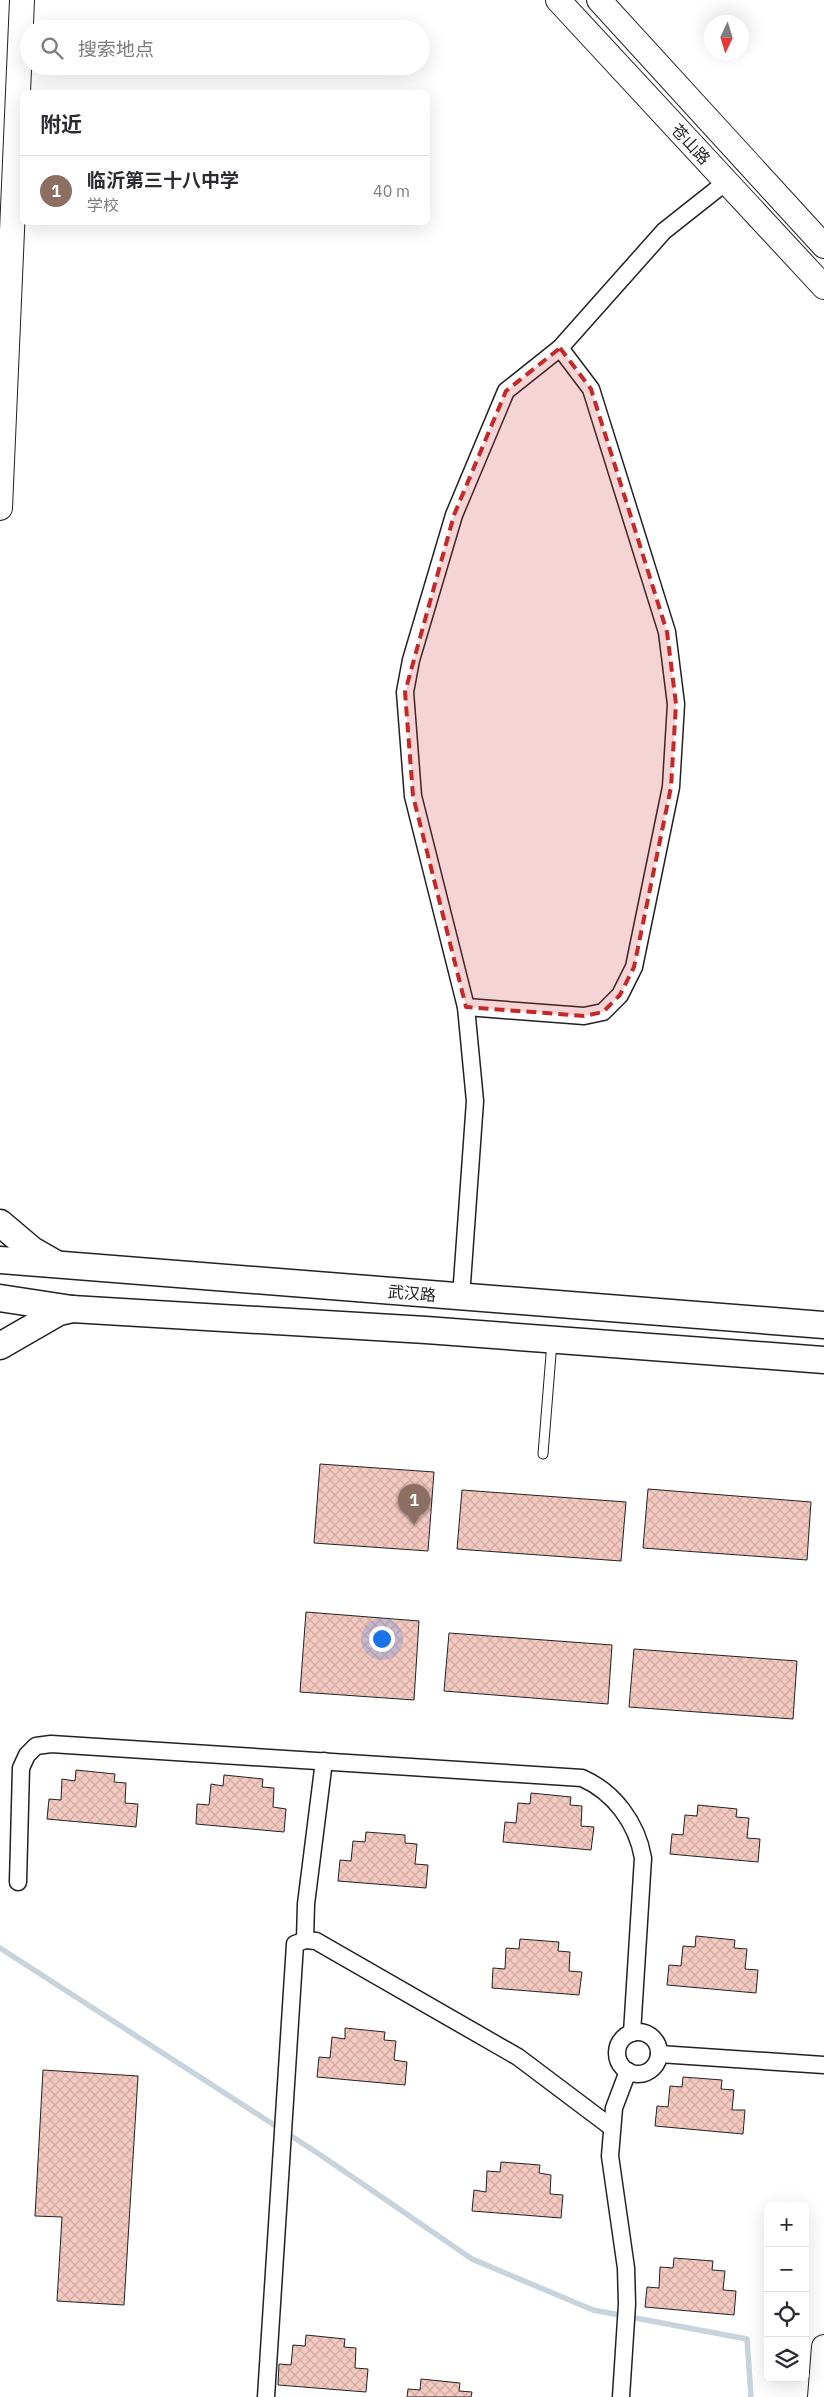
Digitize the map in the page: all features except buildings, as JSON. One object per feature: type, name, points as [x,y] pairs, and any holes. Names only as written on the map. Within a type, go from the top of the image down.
[{"type":"main road","points":[[21,20],[22,0]]},
{"type":"main road","name":"苍山路","points":[[558,0],[824,287]]},
{"type":"main road","name":"苍山路","points":[[599,0],[824,246]]},
{"type":"main road","points":[[0,508],[20,46]]},
{"type":"main road","points":[[0,1223],[32,1250],[58,1264]]},
{"type":"main road","name":"武汉路","points":[[0,1260],[824,1325]]},
{"type":"main road","points":[[0,1298],[72,1309],[552,1339],[824,1360]]},
{"type":"main road","points":[[0,1346],[59,1312],[72,1309]]},
{"type":"main road","points":[[820,2397],[824,2347]]},
{"type":"street","points":[[462,1297],[475,1101],[466,1007],[412,796],[405,692],[411,660],[454,515],[506,391],[560,348],[664,231],[726,182]]},
{"type":"street","points":[[466,1007],[584,1016],[603,1012],[620,995],[634,967],[671,787],[676,704],[667,632],[591,390],[560,348]]},
{"type":"street","points":[[18,1882],[21,1768],[27,1755],[36,1746],[51,1744],[582,1778],[598,1785],[613,1798],[640,1840],[643,1858],[632,2033]]},
{"type":"street","points":[[305,1940],[306,1904],[324,1761]]},
{"type":"street","points":[[266,2397],[295,1944],[305,1940],[316,1941],[518,2057],[611,2127]]},
{"type":"street","points":[[632,2033],[645,2033],[656,2042],[659,2054],[654,2067],[648,2071],[635,2073],[623,2067],[618,2054],[621,2041],[632,2033]]},
{"type":"street","points":[[659,2054],[824,2065]]},
{"type":"street","points":[[621,2397],[627,2304],[626,2277],[610,2156],[614,2108],[628,2071]]},
{"type":"lane","points":[[543,1454],[552,1339]]},
{"type":"highlighted area","points":[[560,348],[591,389],[667,632],[676,704],[671,787],[634,967],[620,995],[603,1012],[584,1016],[466,1007],[413,796],[405,692],[454,515],[506,391]]},
{"type":"waterway","points":[[0,1948],[319,2154],[472,2259],[593,2310],[747,2339],[751,2397]]},
{"type":"place","name":"临沂第三十八中学","points":[[414,1525]]}]
